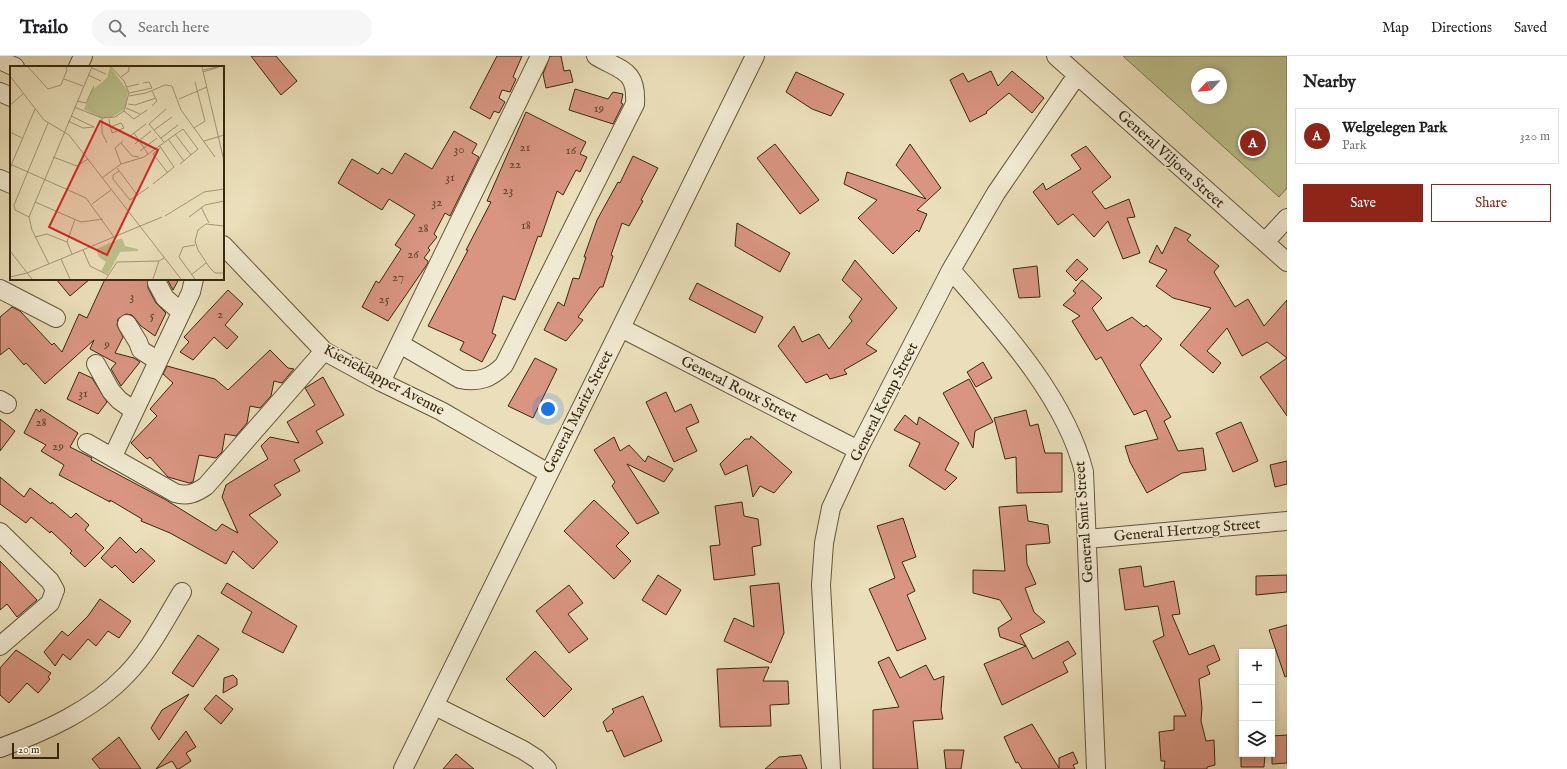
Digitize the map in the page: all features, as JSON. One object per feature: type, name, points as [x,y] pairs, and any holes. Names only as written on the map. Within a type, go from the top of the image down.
[{"type":"street","points":[[79,66],[84,56]]},
{"type":"street","points":[[381,382],[540,56]]},
{"type":"street","points":[[400,344],[460,379],[484,379],[492,376],[504,365],[635,104],[635,83],[629,75],[596,56]]},
{"type":"street","name":"General Maritz Street","points":[[403,769],[755,56]]},
{"type":"street","name":"General Viljoen Street","points":[[1056,56],[1287,262]]},
{"type":"street","points":[[0,60],[13,66]]},
{"type":"street","name":"General Kemp Street","points":[[831,769],[821,563],[826,527],[831,508],[858,450],[951,270],[1000,187],[1078,75]]},
{"type":"street","points":[[0,92],[10,97]]},
{"type":"street","points":[[0,179],[10,184]]},
{"type":"street","points":[[1265,242],[1287,218]]},
{"type":"street","name":"Kierieklapper Avenue","points":[[224,246],[324,351],[381,382],[441,411],[548,473]]},
{"type":"street","name":"General Smit Street","points":[[951,270],[1017,349],[1065,420],[1080,455],[1084,472],[1096,769]]},
{"type":"street","points":[[112,456],[191,292],[194,280]]},
{"type":"street","points":[[157,283],[165,298],[181,312]]},
{"type":"street","points":[[4,290],[56,318]]},
{"type":"street","points":[[127,324],[141,350],[158,361]]},
{"type":"street","name":"General Roux Street","points":[[621,328],[858,450]]},
{"type":"street","points":[[87,443],[176,493],[186,495],[194,493],[206,486],[324,351]]},
{"type":"street","points":[[96,364],[111,391],[119,400],[133,410]]},
{"type":"street","name":"General Hertzog Street","points":[[1087,539],[1287,521]]},
{"type":"street","points":[[0,532],[50,582],[55,590],[50,603],[3,638]]},
{"type":"street","points":[[0,748],[63,720],[96,701],[112,689],[127,674],[144,652],[182,592]]},
{"type":"street","points":[[435,706],[523,750],[537,759],[547,769]]},
{"type":"green space","points":[[1123,56],[1287,56],[1287,188],[1279,197]]},
{"type":"building","points":[[251,56],[276,56],[297,81],[281,95]]},
{"type":"building","points":[[497,56],[522,56],[513,77],[516,79],[510,92],[502,90],[499,98],[505,102],[499,113],[494,111],[490,119],[470,108]]},
{"type":"building","points":[[550,56],[561,56],[564,71],[570,70],[573,82],[546,88],[543,74]]},
{"type":"building","points":[[991,71],[998,86],[1012,71],[1044,98],[1032,113],[1009,93],[986,112],[987,113],[970,122],[950,80],[963,73],[968,82]]},
{"type":"building","points":[[796,72],[844,94],[831,116],[812,109],[786,92]]},
{"type":"building","points":[[575,89],[608,99],[613,92],[623,94],[621,103],[623,104],[613,124],[569,110]]},
{"type":"building","points":[[526,112],[586,142],[580,154],[587,157],[580,172],[576,170],[563,195],[557,191],[541,237],[538,236],[515,300],[503,296],[492,333],[496,335],[482,362],[460,350],[464,342],[428,326],[468,250],[466,250],[491,202],[487,201]]},
{"type":"building","points":[[454,131],[477,144],[472,153],[479,157],[450,216],[445,213],[434,234],[437,237],[428,248],[430,250],[424,258],[428,261],[428,263],[388,321],[362,307],[376,281],[379,283],[401,249],[395,245],[415,215],[389,199],[382,210],[338,183],[352,159],[378,174],[382,168],[392,174],[405,153],[432,169]]},
{"type":"building","points":[[775,144],[819,200],[800,214],[757,158]]},
{"type":"building","points":[[910,144],[941,188],[917,210],[927,214],[919,232],[917,230],[893,254],[858,218],[877,200],[844,184],[847,172],[926,199],[896,165]]},
{"type":"building","points":[[1086,146],[1111,177],[1092,192],[1105,209],[1129,199],[1135,217],[1127,218],[1140,253],[1123,259],[1108,221],[1094,237],[1073,214],[1058,225],[1033,192],[1043,183],[1046,190],[1081,169],[1071,155]]},
{"type":"building","points":[[633,156],[658,168],[641,200],[643,201],[629,226],[622,223],[611,255],[613,256],[603,287],[600,287],[578,317],[583,320],[566,341],[544,330],[558,302],[564,306],[573,278],[579,279],[586,257],[584,257],[597,220],[618,182],[620,183]]},
{"type":"building","points":[[737,223],[790,253],[780,272],[735,246]]},
{"type":"building","points":[[1175,227],[1191,235],[1187,240],[1219,266],[1214,272],[1235,307],[1248,299],[1264,326],[1287,300],[1287,358],[1267,342],[1242,356],[1227,328],[1207,351],[1221,363],[1213,373],[1180,345],[1211,308],[1173,298],[1156,286],[1167,270],[1149,262],[1157,245],[1162,254]]},
{"type":"building","points":[[1077,259],[1088,269],[1076,281],[1066,271]]},
{"type":"building","points":[[855,260],[897,308],[866,344],[877,351],[844,370],[847,374],[830,379],[827,374],[806,383],[778,346],[794,326],[802,342],[819,334],[829,349],[852,321],[849,317],[862,299],[842,280]]},
{"type":"building","points":[[1037,266],[1040,297],[1019,298],[1013,269]]},
{"type":"building","points":[[57,280],[89,280],[70,296]]},
{"type":"building","points":[[105,280],[148,280],[148,288],[156,303],[166,313],[155,336],[141,326],[132,315],[126,314],[118,319],[117,325],[123,337],[115,353],[134,358],[140,362],[121,386],[111,369],[116,363],[90,349],[94,340],[45,384],[26,363],[24,365],[9,348],[0,355],[0,317],[12,307],[20,311],[52,345],[54,343],[62,352],[79,314],[87,318]]},
{"type":"building","points":[[168,280],[178,280],[173,290]]},
{"type":"building","points":[[1082,280],[1102,298],[1092,308],[1107,331],[1132,317],[1144,327],[1146,325],[1162,339],[1140,365],[1171,417],[1164,421],[1178,451],[1203,448],[1206,470],[1182,473],[1147,493],[1130,462],[1125,446],[1158,439],[1146,410],[1134,415],[1101,357],[1096,360],[1072,321],[1080,316],[1063,305],[1076,293],[1073,291]]},
{"type":"building","points":[[697,283],[763,317],[755,333],[689,299]]},
{"type":"building","points":[[228,290],[243,304],[225,325],[238,337],[227,349],[214,337],[193,360],[180,352],[189,342],[184,337]]},
{"type":"building","points":[[270,350],[288,368],[294,369],[282,383],[274,381],[271,396],[260,408],[250,406],[247,423],[236,436],[225,434],[222,452],[216,458],[199,455],[193,482],[189,483],[168,477],[150,457],[147,459],[131,443],[157,416],[150,409],[173,383],[163,374],[167,366],[215,379],[228,390]]},
{"type":"building","points":[[535,358],[557,369],[533,418],[508,406]]},
{"type":"building","points":[[1287,358],[1287,416],[1260,377]]},
{"type":"building","points":[[983,362],[992,378],[976,387],[967,372]]},
{"type":"building","points":[[79,372],[92,378],[107,402],[98,414],[67,399]]},
{"type":"building","points":[[323,377],[344,415],[316,431],[323,443],[294,460],[300,471],[274,485],[281,495],[249,515],[278,542],[253,569],[233,551],[226,564],[170,533],[141,521],[142,519],[110,500],[110,502],[59,475],[64,465],[41,451],[46,445],[24,433],[36,409],[40,412],[41,409],[78,433],[70,447],[92,458],[91,460],[166,500],[216,531],[222,524],[238,533],[222,497],[226,485],[268,459],[261,446],[270,437],[299,443],[287,422],[315,405],[305,388]]},
{"type":"building","points":[[969,379],[993,422],[975,431],[973,448],[943,393]]},
{"type":"building","points":[[666,392],[675,412],[691,404],[699,422],[686,428],[697,451],[674,462],[646,402]]},
{"type":"building","points":[[1026,410],[1030,426],[1038,424],[1045,453],[1062,453],[1062,492],[1017,493],[1016,457],[1005,459],[994,418]]},
{"type":"building","points":[[905,415],[917,425],[919,417],[959,443],[945,470],[957,478],[945,490],[909,466],[920,443],[894,430]]},
{"type":"building","points":[[0,419],[15,431],[0,451]]},
{"type":"building","points":[[1241,422],[1258,461],[1233,472],[1216,433]]},
{"type":"building","points":[[751,436],[792,472],[774,493],[760,486],[753,497],[747,465],[725,475],[720,464],[745,439],[750,439]]},
{"type":"building","points":[[614,437],[620,451],[629,445],[645,462],[648,456],[673,469],[664,482],[627,464],[659,513],[637,524],[612,486],[615,482],[594,450]]},
{"type":"building","points":[[1287,461],[1287,484],[1275,487],[1270,465]]},
{"type":"building","points":[[0,477],[24,497],[30,488],[51,504],[52,502],[71,518],[76,513],[89,525],[85,530],[104,548],[85,567],[70,553],[72,551],[51,531],[50,533],[31,517],[26,523],[0,504]]},
{"type":"building","points":[[594,500],[629,533],[616,546],[631,561],[614,579],[564,531]]},
{"type":"building","points":[[742,502],[744,516],[758,519],[761,545],[752,547],[755,575],[714,580],[710,546],[720,545],[715,506]]},
{"type":"building","points":[[1026,505],[1028,521],[1048,525],[1050,543],[1026,545],[1027,564],[1036,584],[1025,588],[1034,612],[1045,622],[1020,635],[1026,646],[1000,637],[998,628],[1012,619],[1000,600],[973,593],[973,570],[1005,571],[999,507]]},
{"type":"building","points":[[903,518],[916,557],[902,562],[915,591],[907,595],[926,639],[897,651],[869,589],[895,578],[877,526]]},
{"type":"building","points":[[120,537],[136,553],[141,548],[155,561],[133,583],[115,565],[112,568],[101,558]]},
{"type":"building","points":[[0,561],[37,600],[17,617],[7,604],[0,610]]},
{"type":"building","points":[[1141,566],[1144,587],[1174,581],[1180,614],[1172,615],[1189,655],[1214,645],[1220,660],[1207,666],[1210,674],[1199,679],[1202,708],[1201,721],[1206,741],[1214,740],[1215,765],[1207,767],[1207,769],[1164,769],[1165,761],[1161,761],[1159,732],[1174,730],[1174,716],[1186,716],[1153,641],[1164,636],[1158,606],[1125,610],[1119,569]]},
{"type":"building","points":[[658,575],[681,590],[666,615],[642,600]]},
{"type":"building","points":[[1287,575],[1287,592],[1256,595],[1256,576]]},
{"type":"building","points":[[227,583],[297,626],[283,653],[242,632],[252,612],[221,593]]},
{"type":"building","points":[[779,583],[784,633],[771,663],[724,641],[734,618],[754,627],[750,586]]},
{"type":"building","points":[[569,585],[583,603],[568,614],[588,639],[569,653],[536,611]]},
{"type":"building","points":[[100,599],[131,621],[119,638],[108,631],[96,646],[88,639],[70,660],[63,654],[55,666],[44,652],[62,631],[68,636],[88,616]]},
{"type":"building","points":[[1287,625],[1287,676],[1285,677],[1269,630]]},
{"type":"building","points":[[198,635],[219,649],[193,687],[172,673]]},
{"type":"building","points":[[1068,641],[1076,654],[1063,662],[1068,672],[1002,705],[984,664],[1026,646],[1033,659]]},
{"type":"building","points":[[16,650],[51,673],[48,677],[50,679],[38,693],[27,683],[9,703],[0,695],[0,668]]},
{"type":"building","points":[[535,651],[572,689],[544,717],[506,679]]},
{"type":"building","points":[[889,657],[900,678],[926,665],[934,680],[944,676],[941,710],[943,719],[913,721],[918,769],[873,769],[873,710],[899,707],[878,662]]},
{"type":"building","points":[[769,667],[763,681],[788,681],[789,704],[770,705],[771,726],[720,727],[717,669]]},
{"type":"building","points":[[233,675],[237,679],[237,685],[223,693],[224,678]]},
{"type":"building","points":[[189,694],[159,740],[151,728],[162,710]]},
{"type":"building","points":[[216,695],[233,709],[221,724],[204,709]]},
{"type":"building","points":[[643,696],[662,741],[624,757],[612,730],[607,732],[603,722],[614,712],[612,709]]},
{"type":"building","points":[[1032,724],[1059,768],[1059,758],[1073,752],[1078,763],[1073,765],[1075,769],[1022,769],[1018,762],[1016,763],[1004,737]]},
{"type":"building","points":[[186,731],[196,747],[186,753],[191,761],[179,769],[177,769],[172,761],[156,769]]},
{"type":"building","points":[[1287,735],[1287,763],[1272,764],[1272,757],[1275,757],[1275,736]]},
{"type":"building","points":[[119,737],[141,769],[100,769],[92,759]]},
{"type":"building","points":[[944,750],[964,750],[961,769],[946,769]]},
{"type":"building","points":[[456,754],[474,769],[443,769]]},
{"type":"building","points":[[801,755],[807,769],[765,769],[779,757]]},
{"type":"building","points":[[1241,757],[1265,757],[1264,767],[1241,767]]},
{"type":"place","name":"Welgelegen Park","points":[[1253,143]]}]
